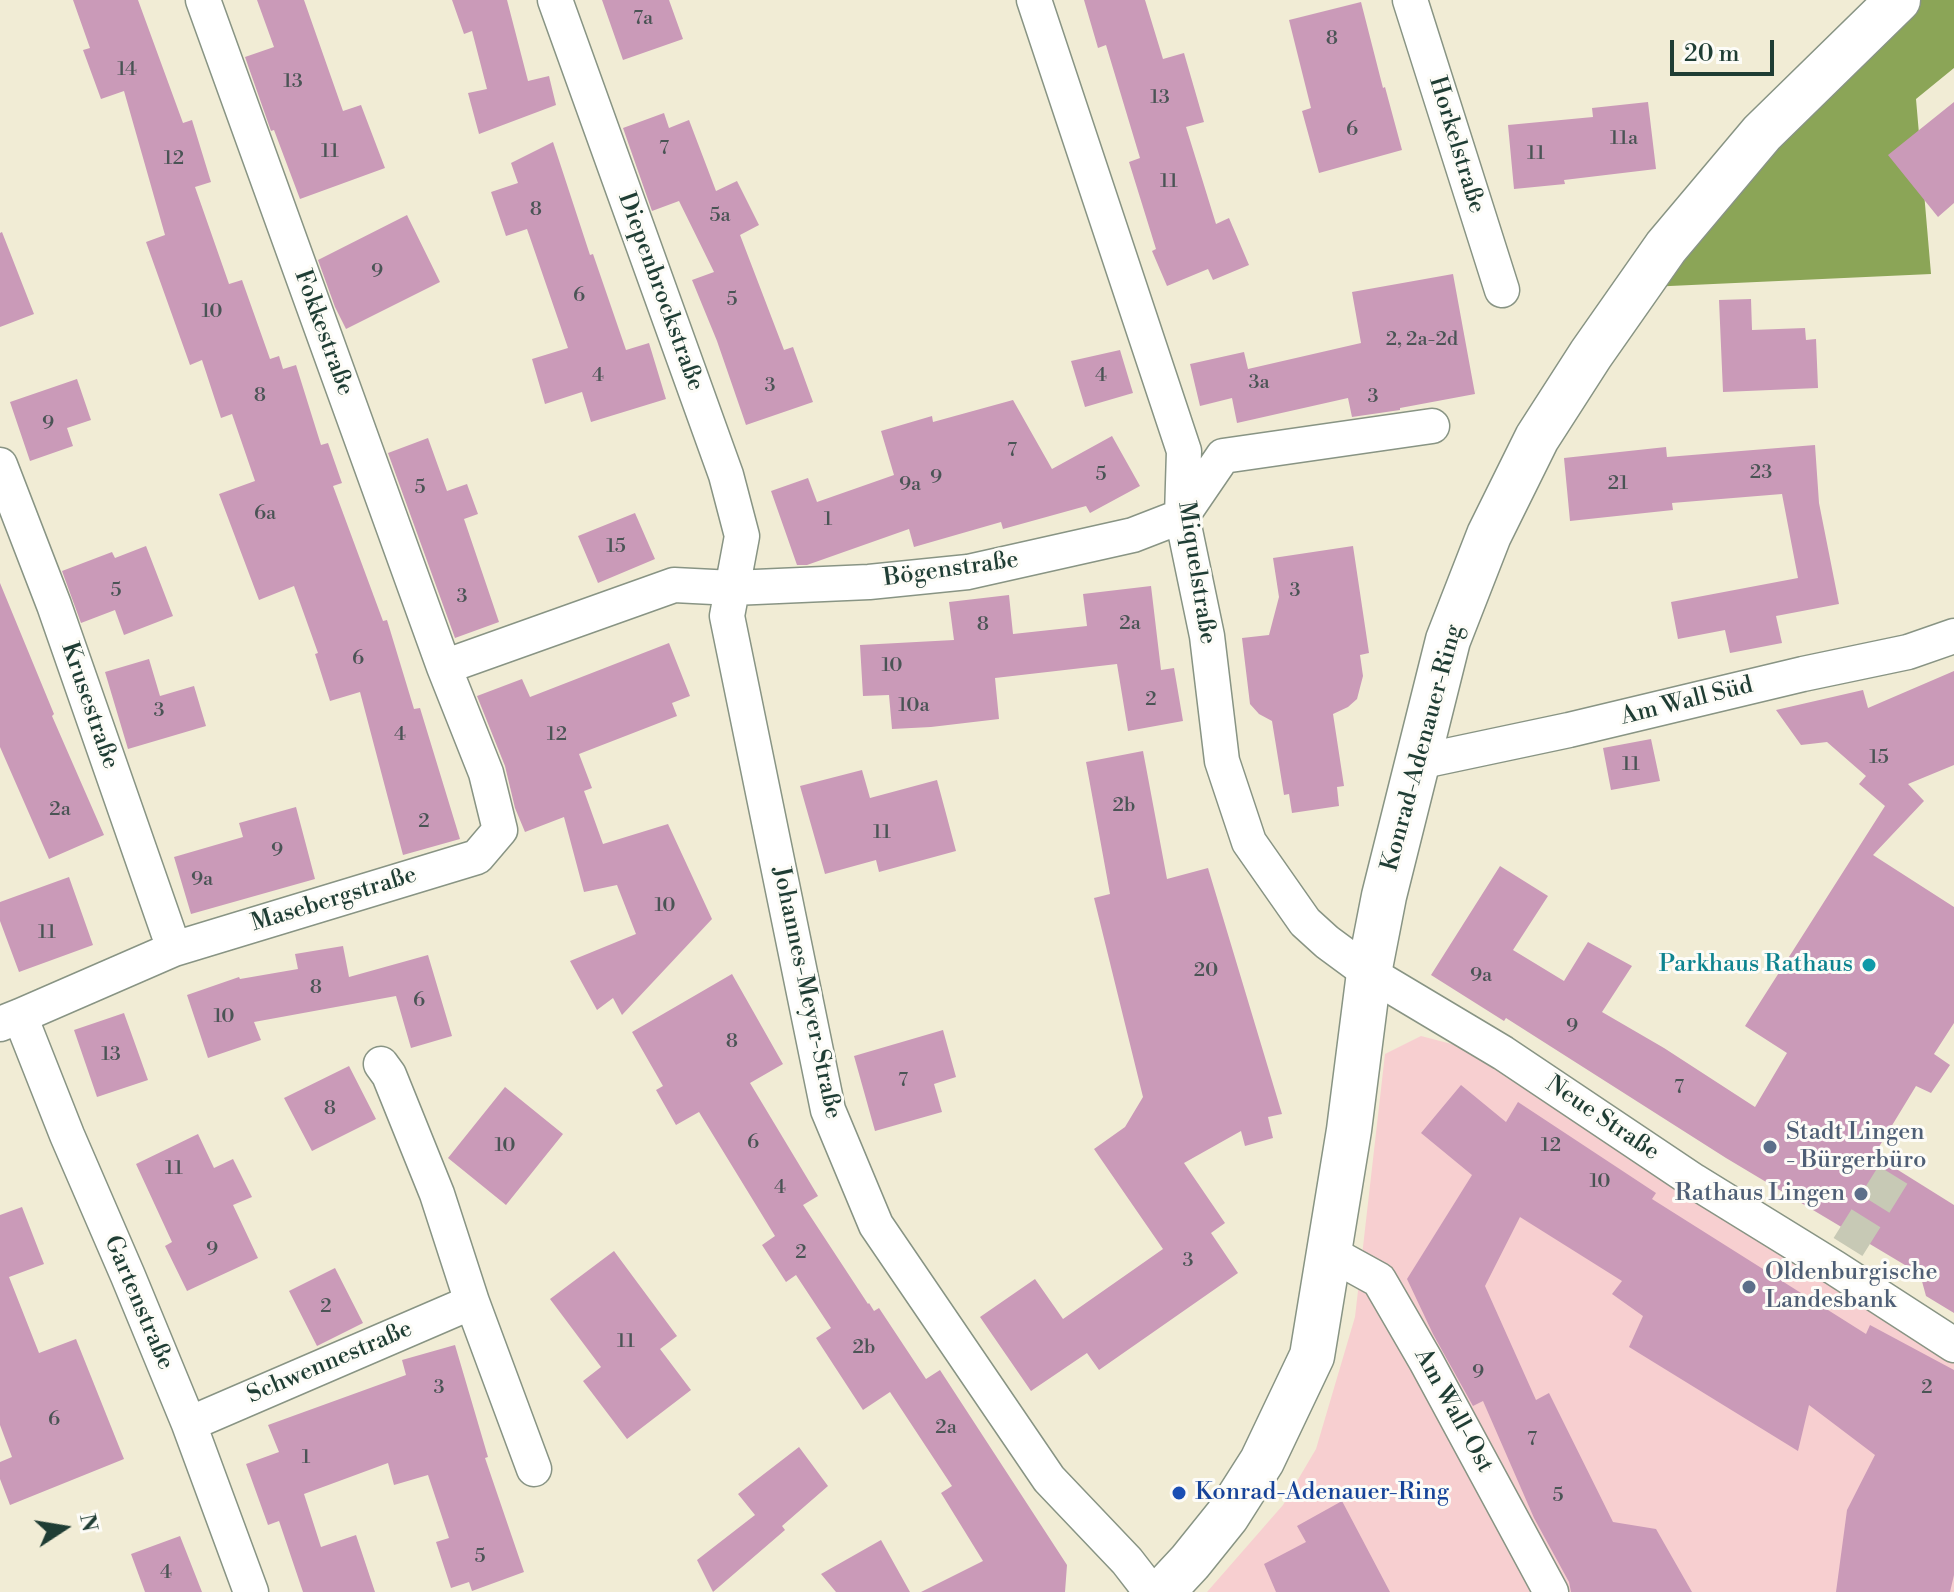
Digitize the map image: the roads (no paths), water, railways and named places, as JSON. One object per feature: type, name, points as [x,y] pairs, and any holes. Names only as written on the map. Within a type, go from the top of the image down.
[{"type":"main road","name":"Konrad-Adenauer-Ring","points":[[1162,1592],[1227,1516],[1262,1461],[1312,1356],[1349,1130],[1369,973],[1384,896],[1448,640],[1489,535],[1545,425],[1666,247],[1762,133],[1898,0]]},
{"type":"street","name":"Fokkestraße","points":[[203,0],[444,667]]},
{"type":"street","name":"Diepenbrockstraße","points":[[555,0],[726,475],[742,536],[733,588]]},
{"type":"street","name":"Miquelstraße","points":[[1034,0],[1184,451],[1182,516],[1207,636],[1222,761],[1249,842],[1305,922],[1369,973]]},
{"type":"street","name":"Horkelstraße","points":[[1410,0],[1502,290]]},
{"type":"street","points":[[1182,516],[1223,456],[1432,426]]},
{"type":"street","name":"Krusestraße","points":[[0,465],[54,605],[174,949]]},
{"type":"street","name":"Bögenstraße","points":[[444,667],[674,585],[733,588],[869,582],[968,572],[1133,535],[1182,516]]},
{"type":"street","name":"Johannes-Meyer-Straße","points":[[733,588],[727,616],[828,1110],[876,1225],[1049,1479],[1127,1561],[1151,1592]]},
{"type":"street","name":"Am Wall Süd","points":[[1418,762],[1908,652],[1954,636]]},
{"type":"street","name":"Masebergstraße","points":[[10,1020],[174,949],[477,857],[500,830],[486,773],[444,667]]},
{"type":"street","name":"Neue Straße","points":[[1369,973],[1503,1053],[1694,1181],[1842,1258],[1954,1345]]},
{"type":"street","name":"Gartenstraße","points":[[10,1020],[67,1135],[128,1276],[189,1424],[251,1592]]},
{"type":"street","points":[[381,1064],[389,1075],[437,1194],[472,1302],[534,1469]]},
{"type":"street","name":"Am Wall-Ost","points":[[1330,1253],[1379,1280],[1551,1592]]},
{"type":"street","name":"Schwennestraße","points":[[189,1424],[472,1302]]},
{"type":"tunnel","points":[[1848,1247],[1901,1162]]},
{"type":"place","name":"Parkhaus Rathaus","points":[[1869,965]]},
{"type":"place","name":"Stadt Lingen - Bürgerbüro","points":[[1770,1147]]},
{"type":"place","name":"Rathaus Lingen","points":[[1861,1194]]},
{"type":"place","name":"Oldenburgische Landesbank","points":[[1749,1287]]},
{"type":"place","name":"Konrad-Adenauer-Ring","points":[[1179,1493]]}]
